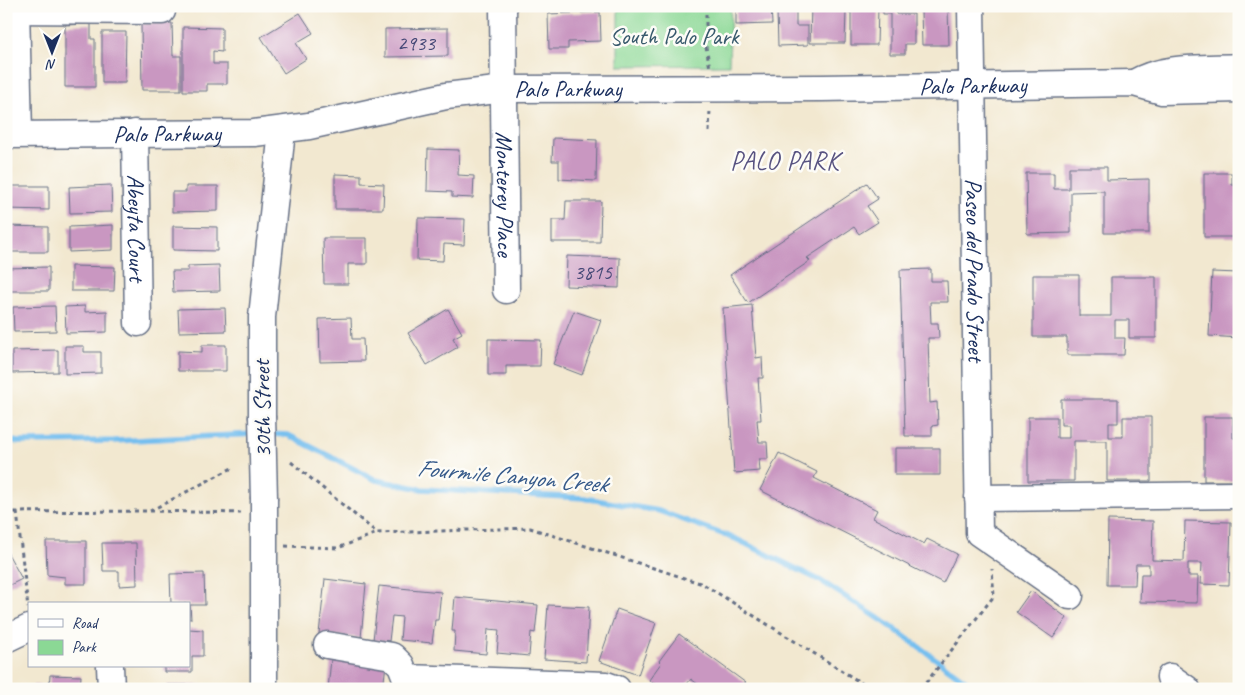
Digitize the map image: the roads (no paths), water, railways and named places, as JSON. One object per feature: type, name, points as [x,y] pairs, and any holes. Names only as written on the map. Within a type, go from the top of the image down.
[{"type":"street","name":"Monterey Place","points":[[503,6],[506,290]]},
{"type":"street","name":"Paseo del Prado Street","points":[[971,6],[979,534],[1070,596]]},
{"type":"street","points":[[13,134],[13,9],[162,11]]},
{"type":"street","name":"Palo Parkway","points":[[1134,83],[1145,76],[1168,72],[1239,67]]},
{"type":"street","name":"Palo Parkway","points":[[13,134],[230,134],[282,131],[446,96],[505,89],[1134,83],[1162,90],[1239,89]]},
{"type":"street","name":"30th Street","points":[[264,689],[262,317],[282,131]]},
{"type":"street","name":"Abeyta Court","points":[[135,133],[138,323]]},
{"type":"street","points":[[978,498],[1239,495]]},
{"type":"street","points":[[6,639],[28,628]]},
{"type":"street","points":[[327,645],[392,656],[401,665],[406,684],[606,685],[617,689]]},
{"type":"street","points":[[110,668],[111,689]]},
{"type":"waterway","name":"Fourmile Canyon Creek","points":[[6,440],[19,442],[114,441],[256,434]]},
{"type":"waterway","name":"Fourmile Canyon Creek","points":[[268,434],[288,435],[376,480],[422,489],[584,498],[659,511],[736,539],[821,581],[886,623],[977,689]]},
{"type":"district","name":"PALO PARK","points":[[785,161]]},
{"type":"park label","name":"South Palo Park","points":[[674,36]]}]
